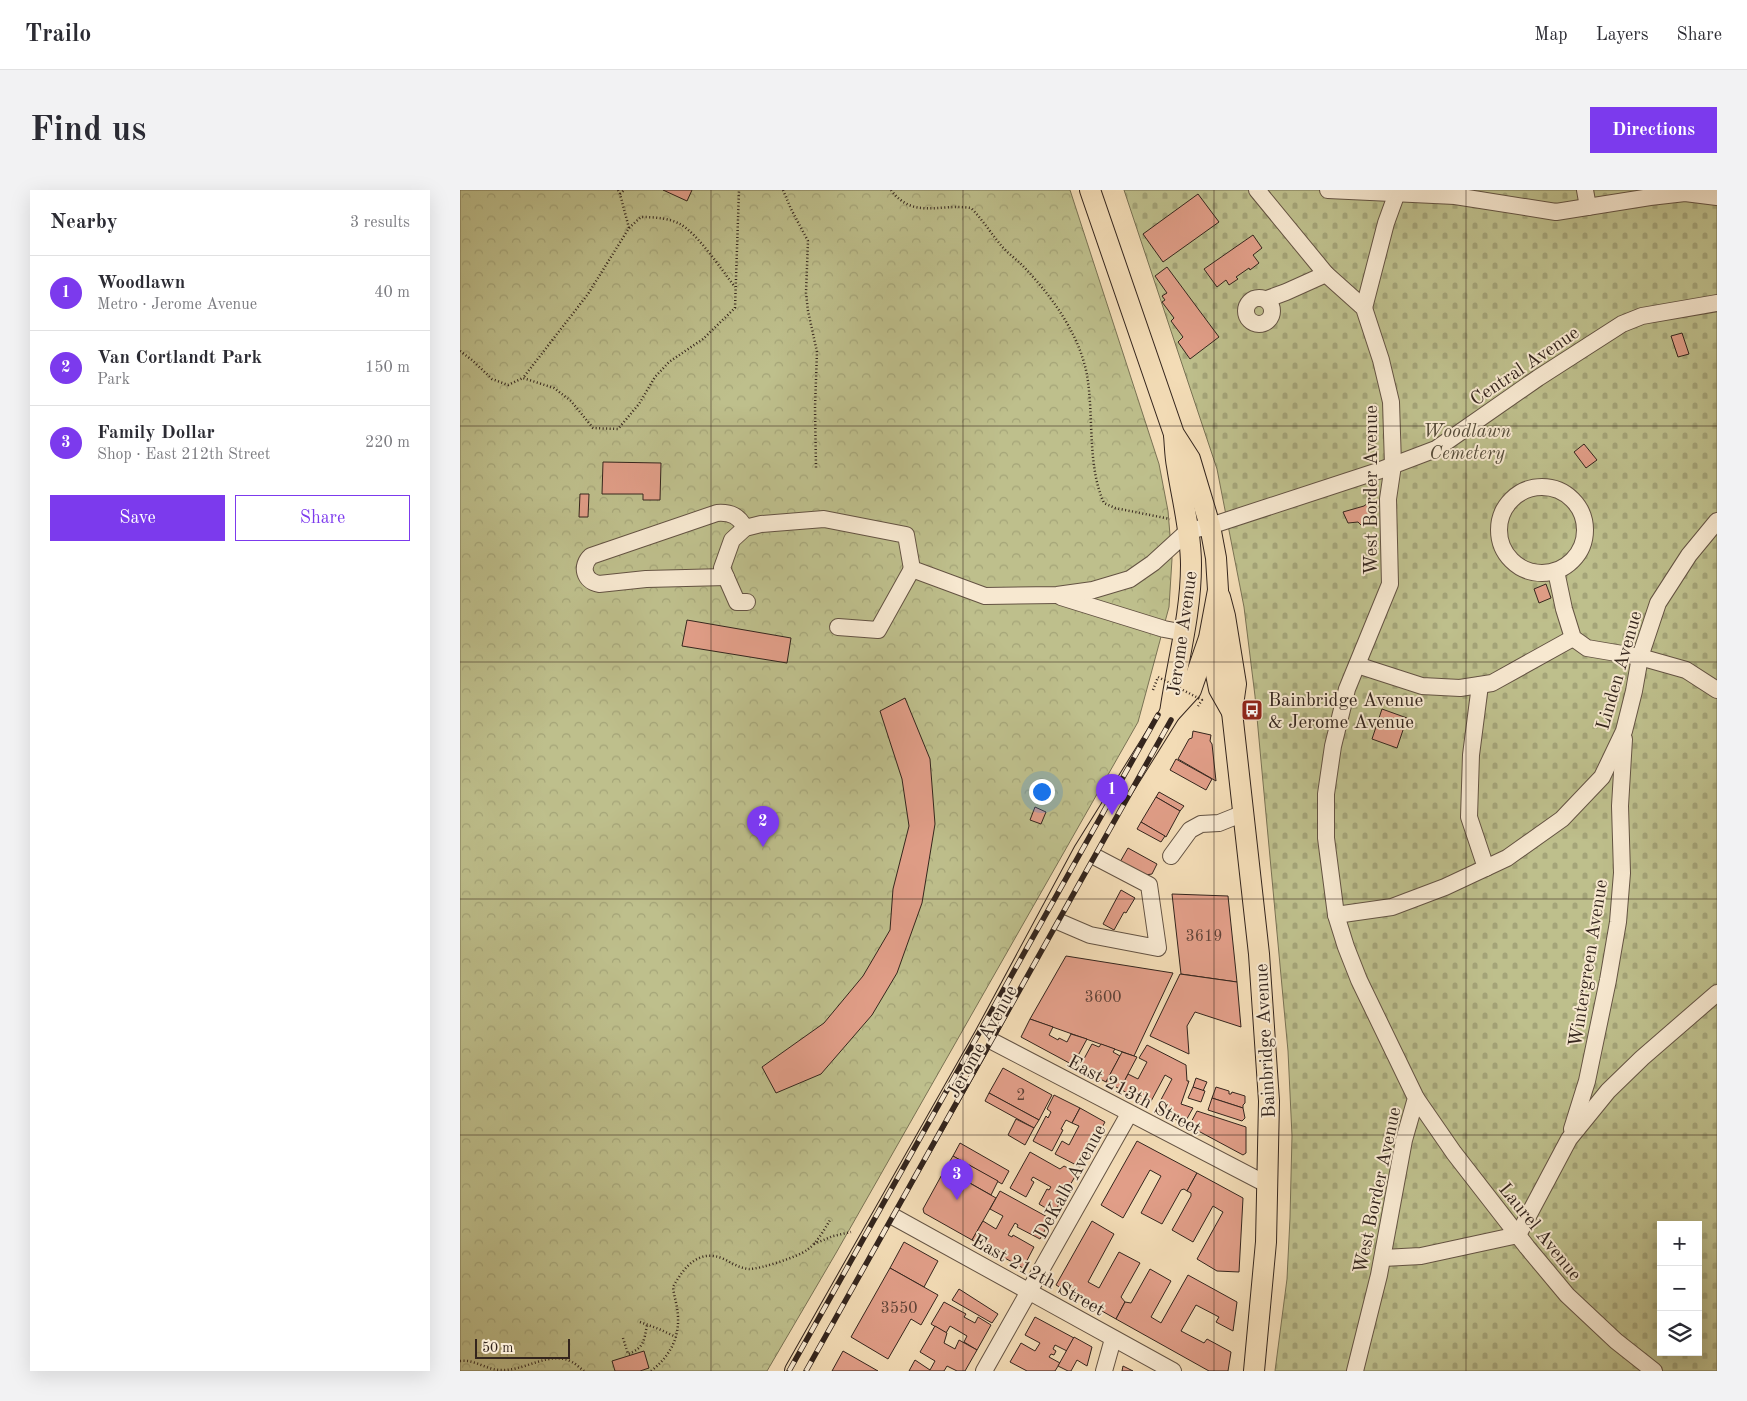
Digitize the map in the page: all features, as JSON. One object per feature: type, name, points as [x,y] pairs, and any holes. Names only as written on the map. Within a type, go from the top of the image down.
[{"type":"main road","name":"Jerome Avenue","points":[[795,1371],[984,1036],[1084,850],[1170,713],[1191,690],[1209,638],[1218,590],[1216,558],[1210,526],[1190,459],[1174,434],[1090,190]]},
{"type":"main road","name":"Jerome Avenue","points":[[1170,713],[1191,590],[1188,531],[1176,463],[1174,434]]},
{"type":"main road","name":"Bainbridge Avenue","points":[[1218,590],[1225,616],[1236,684],[1232,712],[1259,954],[1269,1100],[1264,1270],[1254,1371]]},
{"type":"main road","points":[[1185,633],[1209,638]]},
{"type":"main road","name":"Bainbridge Avenue","points":[[1209,638],[1219,689],[1232,712]]},
{"type":"street","points":[[1257,190],[1326,274],[1364,308],[1386,223],[1397,192]]},
{"type":"street","points":[[1328,190],[1455,196],[1556,212],[1685,193],[1717,197]]},
{"type":"street","points":[[1585,190],[1588,207]]},
{"type":"street","points":[[1267,299],[1326,274]]},
{"type":"street","name":"Central Avenue","points":[[1188,531],[1210,526],[1436,449],[1538,378],[1622,324],[1642,316],[1717,303]]},
{"type":"street","name":"West Border Avenue","points":[[1355,1371],[1383,1258],[1404,1140],[1416,1098],[1359,980],[1336,915],[1326,838],[1326,794],[1335,736],[1347,689],[1390,584],[1388,499],[1392,465],[1391,402],[1381,360],[1364,308]]},
{"type":"street","points":[[1536,487],[1562,491],[1574,500],[1582,513],[1586,528],[1584,543],[1576,556],[1565,567],[1556,571],[1541,574],[1526,571],[1513,563],[1503,552],[1498,537],[1501,513],[1510,500],[1522,491],[1536,487]]},
{"type":"street","points":[[726,577],[646,578],[598,584],[592,583],[588,579],[584,568],[587,560],[592,556],[718,513],[730,513],[742,522],[745,528]]},
{"type":"street","points":[[747,602],[737,602],[722,568],[732,540],[745,528],[761,524],[824,519],[906,535],[912,570],[878,630],[838,627]]},
{"type":"street","name":"Linden Avenue","points":[[1336,915],[1392,907],[1445,887],[1507,858],[1562,819],[1602,778],[1624,731],[1640,657],[1658,603],[1690,555],[1717,521]]},
{"type":"street","points":[[912,570],[985,596],[1056,595],[1093,590],[1130,579],[1153,563],[1188,531]]},
{"type":"street","points":[[1556,571],[1564,609],[1573,638],[1587,648],[1640,657],[1686,670],[1717,690]]},
{"type":"street","points":[[1056,595],[1164,629],[1185,633]]},
{"type":"street","points":[[1357,665],[1422,686],[1460,688],[1492,683],[1573,638]]},
{"type":"street","points":[[1480,685],[1471,755],[1469,817],[1486,868]]},
{"type":"street","name":"Wintergreen Avenue","points":[[1569,1139],[1587,1081],[1618,922],[1622,873],[1620,806],[1624,731]]},
{"type":"street","points":[[1170,856],[1190,830],[1201,824],[1219,823],[1244,813]]},
{"type":"street","points":[[1048,917],[1090,935],[1158,948],[1149,885],[1084,850]]},
{"type":"street","points":[[1383,1258],[1421,1256],[1518,1235],[1569,1139],[1608,1091],[1717,994]]},
{"type":"street","name":"East 213th Street","points":[[984,1036],[1129,1114],[1268,1185]]},
{"type":"street","name":"Laurel Avenue","points":[[1416,1098],[1454,1153],[1566,1295],[1654,1371]]},
{"type":"street","name":"DeKalb Avenue","points":[[984,1371],[1129,1114]]},
{"type":"street","name":"East 212th Street","points":[[885,1212],[1173,1371]]},
{"type":"street","points":[[1104,1371],[1113,1339]]},
{"type":"path","points":[[618,190],[629,228]]},
{"type":"path","points":[[620,194],[624,190]]},
{"type":"path","points":[[523,378],[554,388],[571,401],[593,428],[618,429],[639,404],[655,377],[669,362],[704,339],[735,308],[739,190]]},
{"type":"path","points":[[783,190],[808,241],[806,293],[808,311],[818,352],[815,406],[816,468]]},
{"type":"path","points":[[891,190],[900,200],[924,209],[971,208],[1001,246],[1034,279],[1060,313],[1082,356],[1090,397],[1099,492],[1104,503],[1135,513],[1170,519]]},
{"type":"path","points":[[460,351],[492,379],[508,385],[523,378],[588,294],[629,228],[641,216],[680,224],[695,236],[736,288]]},
{"type":"path","points":[[1154,690],[1158,677],[1202,700],[1198,706]]},
{"type":"path","points":[[651,1371],[662,1363],[676,1337],[678,1318],[673,1287],[678,1278],[694,1261],[702,1256],[712,1255],[740,1267],[759,1268],[808,1250],[830,1220]]},
{"type":"path","points":[[813,1244],[833,1236],[851,1232]]},
{"type":"path","points":[[640,1322],[676,1337]]},
{"type":"path","points":[[623,1338],[628,1354],[636,1351],[642,1346],[647,1325]]},
{"type":"path","points":[[460,1361],[478,1363],[490,1369],[511,1370],[550,1358],[558,1358],[572,1362],[584,1371]]},
{"type":"green space","points":[[460,190],[1070,190],[1159,464],[1168,511],[1172,559],[1169,607],[1138,722],[767,1371],[460,1371]]},
{"type":"green space","name":"Woodlawn Cemetery","points":[[1124,190],[1717,190],[1717,1371],[1275,1371],[1287,1279],[1292,1136],[1288,1051],[1255,696],[1244,607],[1217,469]]},
{"type":"building","points":[[663,190],[692,190],[687,201]]},
{"type":"building","points":[[1198,194],[1219,222],[1163,262],[1143,234]]},
{"type":"building","points":[[1253,235],[1262,248],[1253,255],[1259,263],[1236,277],[1238,279],[1229,285],[1226,280],[1217,287],[1204,269]]},
{"type":"building","points":[[1167,267],[1219,337],[1190,359],[1178,342],[1183,337],[1171,321],[1174,318],[1162,302],[1165,300],[1162,296],[1167,293],[1155,276]]},
{"type":"building","points":[[1682,333],[1689,354],[1678,357],[1671,336]]},
{"type":"building","points":[[1584,444],[1597,460],[1586,468],[1574,452]]},
{"type":"building","points":[[603,462],[661,463],[660,500],[643,500],[643,494],[602,494]]},
{"type":"building","points":[[580,494],[589,494],[588,517],[579,517]]},
{"type":"building","points":[[1368,503],[1371,507],[1369,509],[1372,518],[1368,519],[1369,523],[1361,525],[1358,522],[1348,523],[1343,512]]},
{"type":"building","points":[[1546,584],[1551,598],[1539,603],[1534,589]]},
{"type":"building","points":[[687,620],[791,638],[787,663],[682,646]]},
{"type":"building","points":[[905,698],[930,759],[935,824],[922,903],[897,973],[872,1015],[821,1074],[776,1093],[762,1067],[824,1023],[863,976],[890,930],[893,889],[909,826],[902,779],[880,711]]},
{"type":"building","points":[[1382,709],[1407,718],[1397,748],[1372,739]]},
{"type":"building","points":[[1193,731],[1211,735],[1210,741],[1212,744],[1216,781],[1178,759],[1189,739],[1192,738]]},
{"type":"building","points":[[1176,759],[1212,779],[1206,790],[1170,770]]},
{"type":"building","points":[[1159,792],[1184,806],[1180,811],[1156,797]]},
{"type":"building","points":[[1156,797],[1180,811],[1166,837],[1141,822]]},
{"type":"building","points":[[1035,807],[1046,812],[1041,824],[1030,820]]},
{"type":"building","points":[[1141,822],[1165,836],[1161,842],[1137,829]]},
{"type":"building","points":[[1128,848],[1157,864],[1152,874],[1138,876],[1120,862]]},
{"type":"building","points":[[1121,890],[1135,898],[1126,913],[1124,912],[1114,930],[1103,924]]},
{"type":"building","points":[[1172,894],[1228,896],[1237,982],[1181,974]]},
{"type":"building","points":[[1066,956],[1173,973],[1134,1056],[1030,1019]]},
{"type":"building","points":[[1180,974],[1237,982],[1241,1027],[1195,1012],[1187,1026],[1189,1054],[1150,1036]]},
{"type":"building","points":[[1030,1019],[1053,1027],[1049,1035],[1058,1040],[1059,1038],[1067,1042],[1071,1034],[1087,1039],[1073,1065],[1021,1037]]},
{"type":"building","points":[[1092,1044],[1099,1047],[1101,1044],[1115,1049],[1113,1052],[1120,1056],[1106,1082],[1079,1068]]},
{"type":"building","points":[[1147,1045],[1186,1065],[1187,1081],[1189,1081],[1181,1104],[1193,1108],[1184,1124],[1156,1109],[1172,1079],[1165,1075],[1149,1105],[1120,1089],[1128,1074],[1138,1079],[1147,1062],[1139,1058]]},
{"type":"building","points":[[1122,1052],[1137,1057],[1120,1089],[1106,1082]]},
{"type":"building","points":[[1003,1068],[1052,1095],[1039,1120],[989,1093]]},
{"type":"building","points":[[1196,1078],[1207,1082],[1203,1091],[1193,1087]]},
{"type":"building","points":[[1193,1087],[1205,1091],[1201,1102],[1188,1098]]},
{"type":"building","points":[[1216,1087],[1229,1091],[1229,1094],[1232,1092],[1245,1096],[1243,1108],[1212,1098]]},
{"type":"building","points":[[989,1093],[1039,1120],[1034,1128],[985,1101]]},
{"type":"building","points":[[1054,1095],[1080,1108],[1072,1123],[1066,1120],[1052,1151],[1033,1141],[1046,1116],[1048,1118],[1051,1112],[1047,1109]]},
{"type":"building","points":[[1212,1098],[1243,1108],[1245,1118],[1242,1121],[1208,1110]]},
{"type":"building","points":[[1080,1108],[1105,1122],[1080,1167],[1055,1154],[1062,1141],[1069,1145],[1079,1126],[1072,1123]]},
{"type":"building","points":[[1197,1111],[1246,1127],[1246,1153],[1243,1155],[1189,1126]]},
{"type":"building","points":[[1016,1119],[1034,1128],[1025,1145],[1008,1135]]},
{"type":"building","points":[[1137,1141],[1197,1173],[1187,1191],[1181,1190],[1162,1224],[1141,1213],[1161,1176],[1150,1170],[1123,1218],[1101,1205]]},
{"type":"building","points":[[960,1143],[1009,1171],[1002,1184],[953,1156]]},
{"type":"building","points":[[1030,1152],[1060,1169],[1064,1166],[1077,1173],[1054,1213],[1039,1204],[1047,1189],[1049,1190],[1051,1187],[1033,1177],[1031,1180],[1034,1182],[1026,1197],[1010,1188]]},
{"type":"building","points":[[953,1156],[998,1181],[991,1195],[945,1169]]},
{"type":"building","points":[[945,1169],[996,1198],[972,1240],[924,1213],[923,1209]]},
{"type":"building","points":[[1197,1173],[1243,1198],[1239,1272],[1217,1271],[1197,1259],[1223,1212],[1213,1206],[1193,1242],[1172,1230],[1191,1196],[1191,1193],[1187,1191]]},
{"type":"building","points":[[1000,1191],[1051,1219],[1040,1239],[1017,1227],[1018,1225],[1015,1223],[1008,1235],[1012,1237],[1013,1235],[1034,1247],[1023,1268],[972,1240],[983,1221],[996,1229],[1003,1216],[990,1209]]},
{"type":"building","points":[[1092,1221],[1114,1234],[1088,1282],[1099,1288],[1119,1252],[1140,1263],[1121,1297],[1125,1302],[1116,1319],[1056,1285]]},
{"type":"building","points":[[904,1242],[938,1261],[924,1287],[890,1268]]},
{"type":"building","points":[[890,1268],[938,1295],[921,1325],[911,1319],[888,1359],[851,1337]]},
{"type":"building","points":[[1150,1269],[1171,1281],[1151,1317],[1161,1323],[1188,1275],[1237,1302],[1233,1331],[1216,1322],[1219,1317],[1196,1305],[1181,1331],[1204,1343],[1207,1339],[1231,1352],[1228,1371],[1209,1371],[1116,1319],[1125,1302],[1131,1303]]},
{"type":"building","points":[[959,1289],[998,1314],[992,1323],[952,1300]]},
{"type":"building","points":[[944,1302],[966,1314],[964,1317],[975,1323],[978,1317],[991,1325],[977,1350],[964,1342],[967,1336],[950,1326],[946,1333],[931,1324]]},
{"type":"building","points":[[1035,1317],[1074,1338],[1067,1351],[1055,1345],[1053,1349],[1056,1351],[1054,1355],[1051,1354],[1049,1357],[1060,1363],[1055,1371],[1027,1371],[1010,1362],[1021,1343],[1035,1351],[1040,1343],[1025,1335]]},
{"type":"building","points":[[935,1326],[947,1333],[944,1343],[955,1349],[959,1340],[977,1350],[965,1371],[957,1371],[947,1366],[944,1371],[909,1371],[915,1360],[930,1370],[935,1361],[920,1352]]},
{"type":"building","points":[[1074,1337],[1092,1347],[1087,1366],[1077,1360],[1071,1371],[1068,1371],[1058,1366]]},
{"type":"building","points":[[644,1351],[649,1368],[640,1371],[615,1371],[612,1361]]},
{"type":"building","points":[[843,1351],[878,1371],[832,1371]]},
{"type":"building","points":[[1123,1366],[1133,1371],[1122,1371]]},
{"type":"railway","points":[[789,1371],[1158,715]]},
{"type":"railway","points":[[806,1371],[1171,720]]},
{"type":"place","name":"Bainbridge Avenue & Jerome Avenue","points":[[1252,710]]},
{"type":"place","name":"Woodlawn","points":[[1112,815]]},
{"type":"place","name":"Van Cortlandt Park","points":[[763,847]]},
{"type":"place","name":"Family Dollar","points":[[957,1200]]}]
